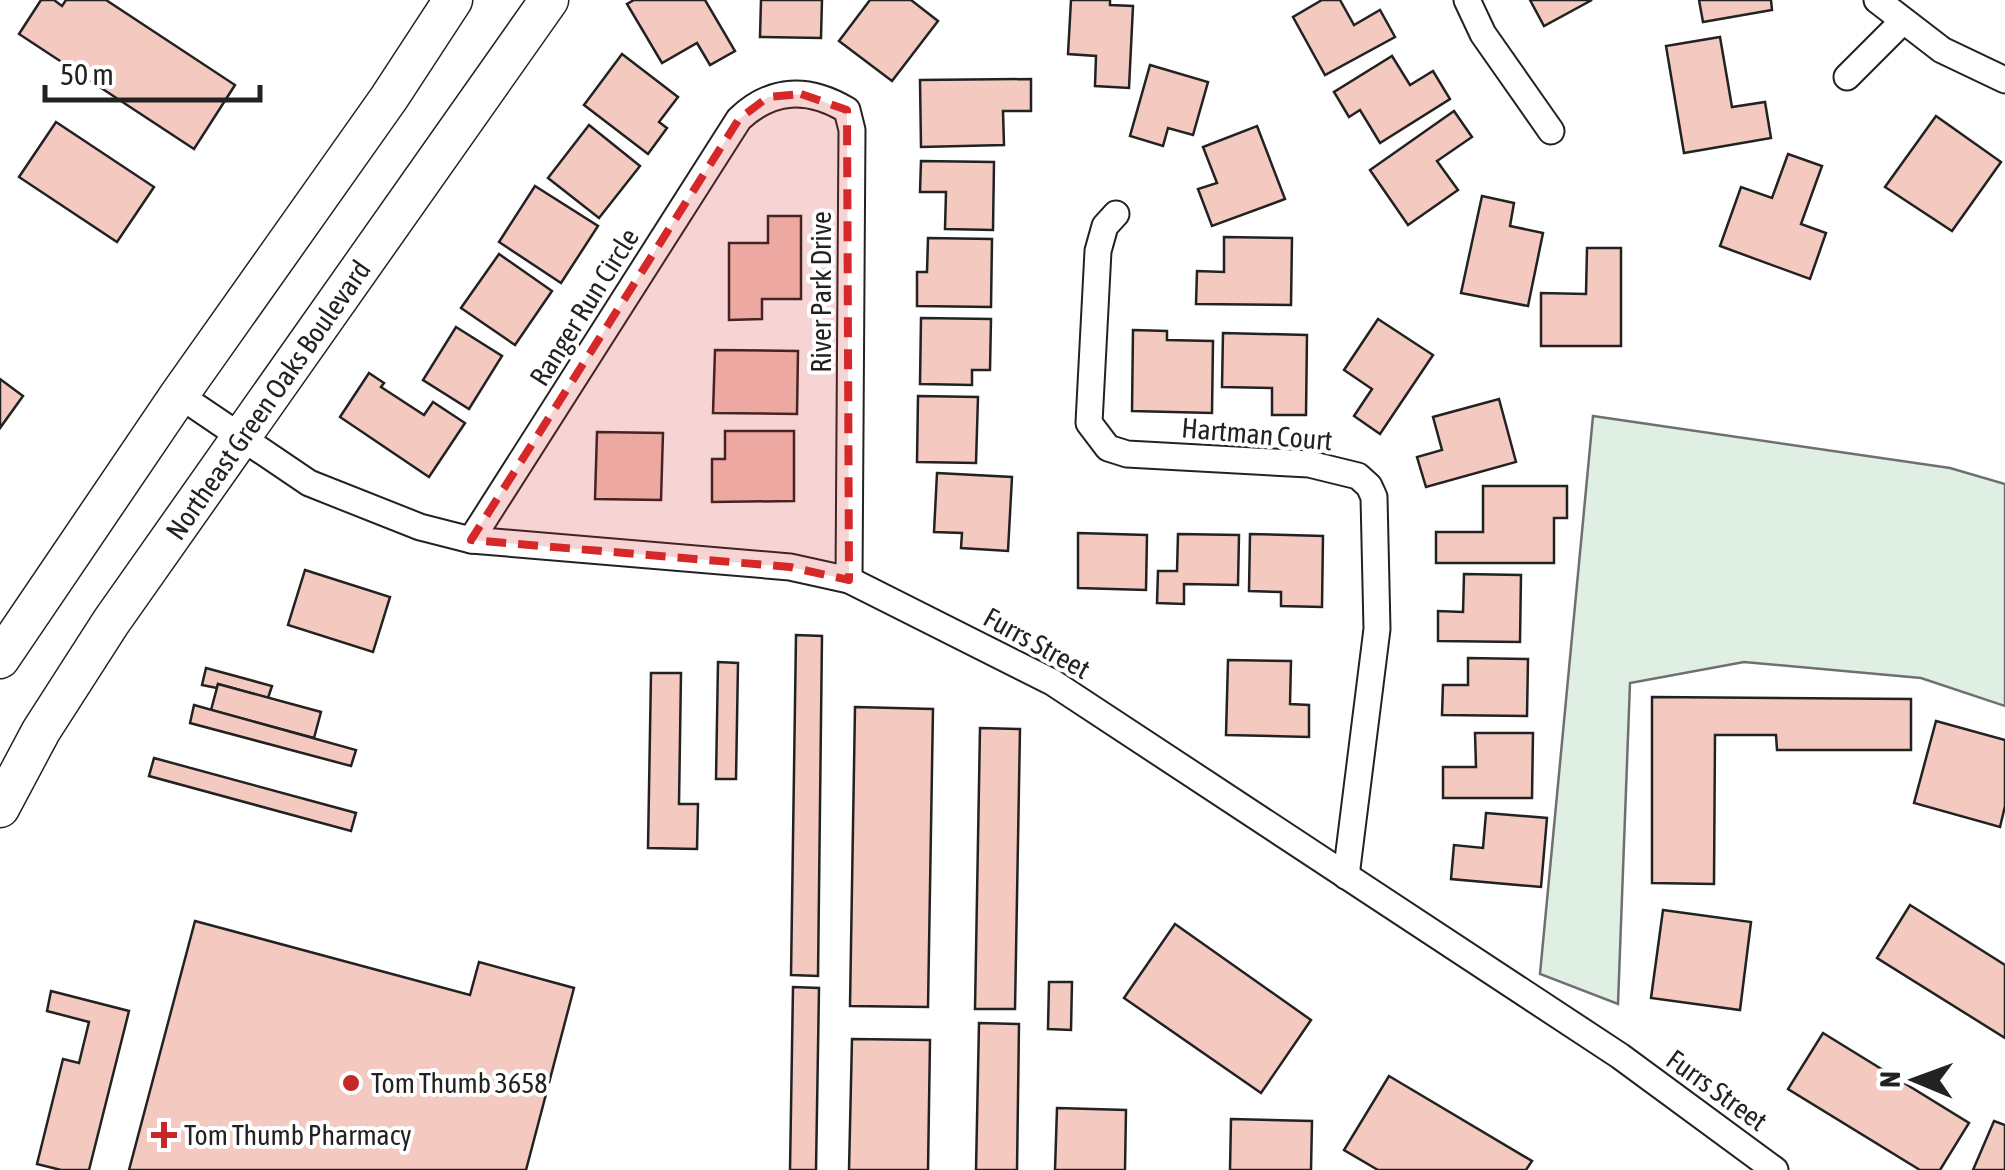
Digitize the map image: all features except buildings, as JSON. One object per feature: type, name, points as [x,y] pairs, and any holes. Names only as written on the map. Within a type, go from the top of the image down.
[{"type":"main road","points":[[0,658],[454,0]]},
{"type":"main road","name":"Northeast Green Oaks Boulevard","points":[[0,808],[41,731],[111,622],[550,0]]},
{"type":"street","points":[[1467,0],[1483,34],[1551,131]]},
{"type":"street","points":[[1877,0],[1942,50],[2005,80]]},
{"type":"street","points":[[1847,77],[1903,21]]},
{"type":"street","name":"River Park Drive","points":[[750,109],[768,97],[801,94],[833,101],[847,110],[852,130],[848,580]]},
{"type":"street","name":"Ranger Run Circle","points":[[471,540],[738,119],[750,109]]},
{"type":"street","name":"Hartman Court","points":[[1116,214],[1105,226],[1098,251],[1088,422],[1108,448],[1127,454],[1309,464],[1358,476],[1374,497],[1377,629],[1346,876]]},
{"type":"street","name":"Furrs Street","points":[[180,395],[309,483],[420,527],[471,540],[790,567],[848,580],[1052,682],[1620,1056],[1775,1170]]},
{"type":"highlighted area","points":[[801,94],[847,110],[849,580],[790,567],[471,540],[739,119],[768,97]]},
{"type":"green space","points":[[1593,416],[1950,468],[2005,484],[2005,706],[1921,678],[1744,662],[1630,683],[1618,1004],[1540,974]]},
{"type":"place","name":"Tom Thumb 3658","points":[[351,1083]]},
{"type":"place","name":"Tom Thumb Pharmacy","points":[[164,1135]]}]
